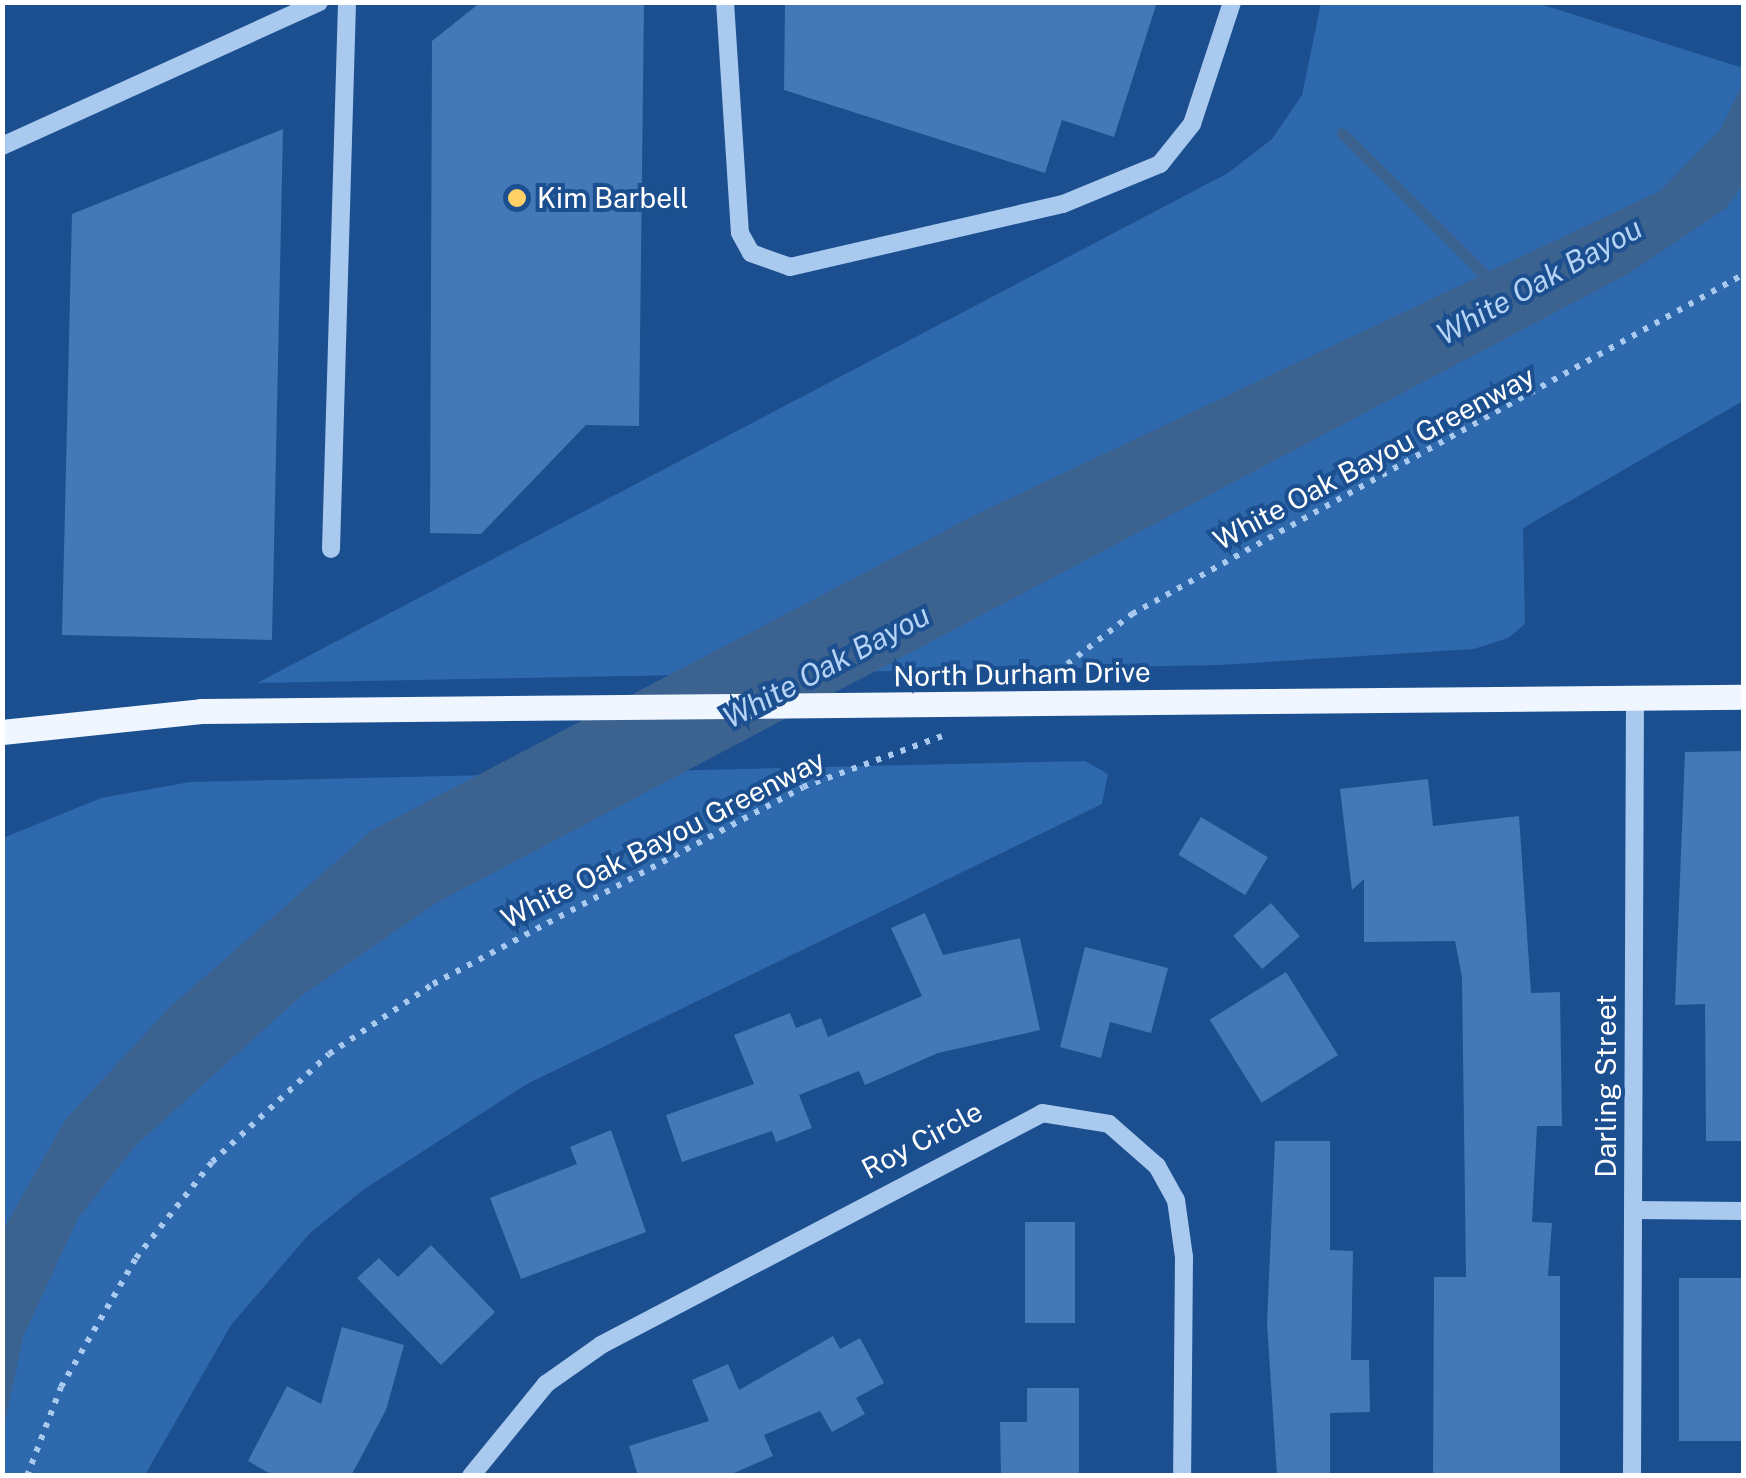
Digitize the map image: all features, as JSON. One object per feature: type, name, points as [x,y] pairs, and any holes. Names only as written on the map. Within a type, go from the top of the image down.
[{"type":"main road","name":"North Durham Drive","points":[[2,732],[201,710],[1744,697]]},
{"type":"street","points":[[2,146],[319,2]]},
{"type":"street","points":[[331,550],[347,2]]},
{"type":"street","points":[[725,2],[740,233],[751,253],[790,267],[1063,204],[1160,164],[1192,124],[1232,2]]},
{"type":"street","name":"Darling Street","points":[[1632,1476],[1635,698]]},
{"type":"street","name":"Roy Circle","points":[[471,1476],[546,1384],[601,1345],[1042,1113],[1109,1124],[1147,1154],[1176,1200],[1184,1258],[1182,1476]]},
{"type":"street","points":[[1633,1210],[1744,1211]]},
{"type":"path","name":"White Oak Bayou Greenway","points":[[1048,679],[1132,614],[1744,274]]},
{"type":"path","name":"White Oak Bayou Greenway","points":[[27,1476],[62,1387],[136,1258],[212,1162],[328,1054],[433,984],[788,794],[961,726]]},
{"type":"shaded area","points":[[1321,3],[1537,3],[1743,68],[1743,401],[1523,528],[1525,624],[1508,638],[1474,649],[1220,665],[257,683],[1228,173],[1272,139],[1302,95]]},
{"type":"shaded area","points":[[1085,761],[1108,774],[1102,804],[527,1084],[363,1190],[309,1234],[231,1325],[145,1475],[3,1476],[3,838],[101,798],[190,782]]},
{"type":"water","name":"White Oak Bayou","points":[[1743,83],[1743,185],[1726,208],[1626,275],[436,903],[301,996],[136,1145],[78,1218],[23,1337],[3,1432],[3,1230],[66,1119],[170,1007],[371,831],[977,514],[1660,191],[1720,130]]},
{"type":"building","points":[[481,2],[644,2],[639,426],[586,425],[481,534],[430,533],[432,41]]},
{"type":"building","points":[[785,2],[1157,2],[1114,137],[1062,120],[1045,173],[784,90]]},
{"type":"building","points":[[283,129],[272,640],[62,635],[72,214]]},
{"type":"building","points":[[1744,751],[1744,1141],[1706,1141],[1705,1004],[1675,1005],[1685,752]]},
{"type":"building","points":[[1428,779],[1433,826],[1519,816],[1531,993],[1560,992],[1562,1126],[1537,1126],[1532,1222],[1552,1223],[1548,1276],[1560,1276],[1560,1476],[1433,1476],[1434,1277],[1466,1277],[1462,977],[1455,941],[1364,942],[1364,879],[1352,890],[1340,789]]},
{"type":"building","points":[[1201,817],[1268,857],[1245,895],[1178,855]]},
{"type":"building","points":[[1271,903],[1300,936],[1262,969],[1233,936]]},
{"type":"building","points":[[925,913],[943,955],[1020,938],[1040,1030],[938,1053],[865,1085],[859,1071],[799,1095],[812,1128],[776,1142],[772,1131],[682,1162],[666,1115],[754,1084],[734,1035],[790,1013],[796,1028],[821,1018],[828,1037],[922,996],[891,928]]},
{"type":"building","points":[[1085,947],[1168,968],[1151,1033],[1110,1022],[1101,1058],[1060,1047]]},
{"type":"building","points":[[1286,972],[1338,1055],[1262,1103],[1210,1020]]},
{"type":"building","points":[[611,1130],[646,1232],[521,1279],[490,1198],[577,1164],[570,1147]]},
{"type":"building","points":[[1275,1141],[1330,1141],[1330,1250],[1353,1251],[1351,1360],[1369,1360],[1370,1412],[1330,1413],[1330,1476],[1277,1476],[1267,1323]]},
{"type":"building","points":[[1025,1222],[1075,1222],[1075,1323],[1025,1323]]},
{"type":"building","points":[[431,1245],[495,1312],[441,1365],[357,1278],[379,1258],[398,1277]]},
{"type":"building","points":[[1679,1278],[1744,1278],[1744,1441],[1679,1441]]},
{"type":"building","points":[[342,1327],[404,1345],[386,1410],[351,1476],[274,1476],[248,1461],[287,1386],[321,1404]]},
{"type":"building","points":[[833,1336],[840,1349],[860,1338],[884,1383],[856,1398],[865,1414],[832,1432],[820,1411],[764,1435],[773,1456],[727,1476],[638,1476],[629,1446],[709,1421],[692,1380],[728,1364],[739,1390]]},
{"type":"building","points":[[1027,1388],[1079,1388],[1079,1476],[1001,1476],[1000,1422],[1027,1422]]},
{"type":"waterway","name":"White Oak Bayou","points":[[1342,133],[1495,285]]},
{"type":"place","name":"Kim Barbell","points":[[517,198]]}]
